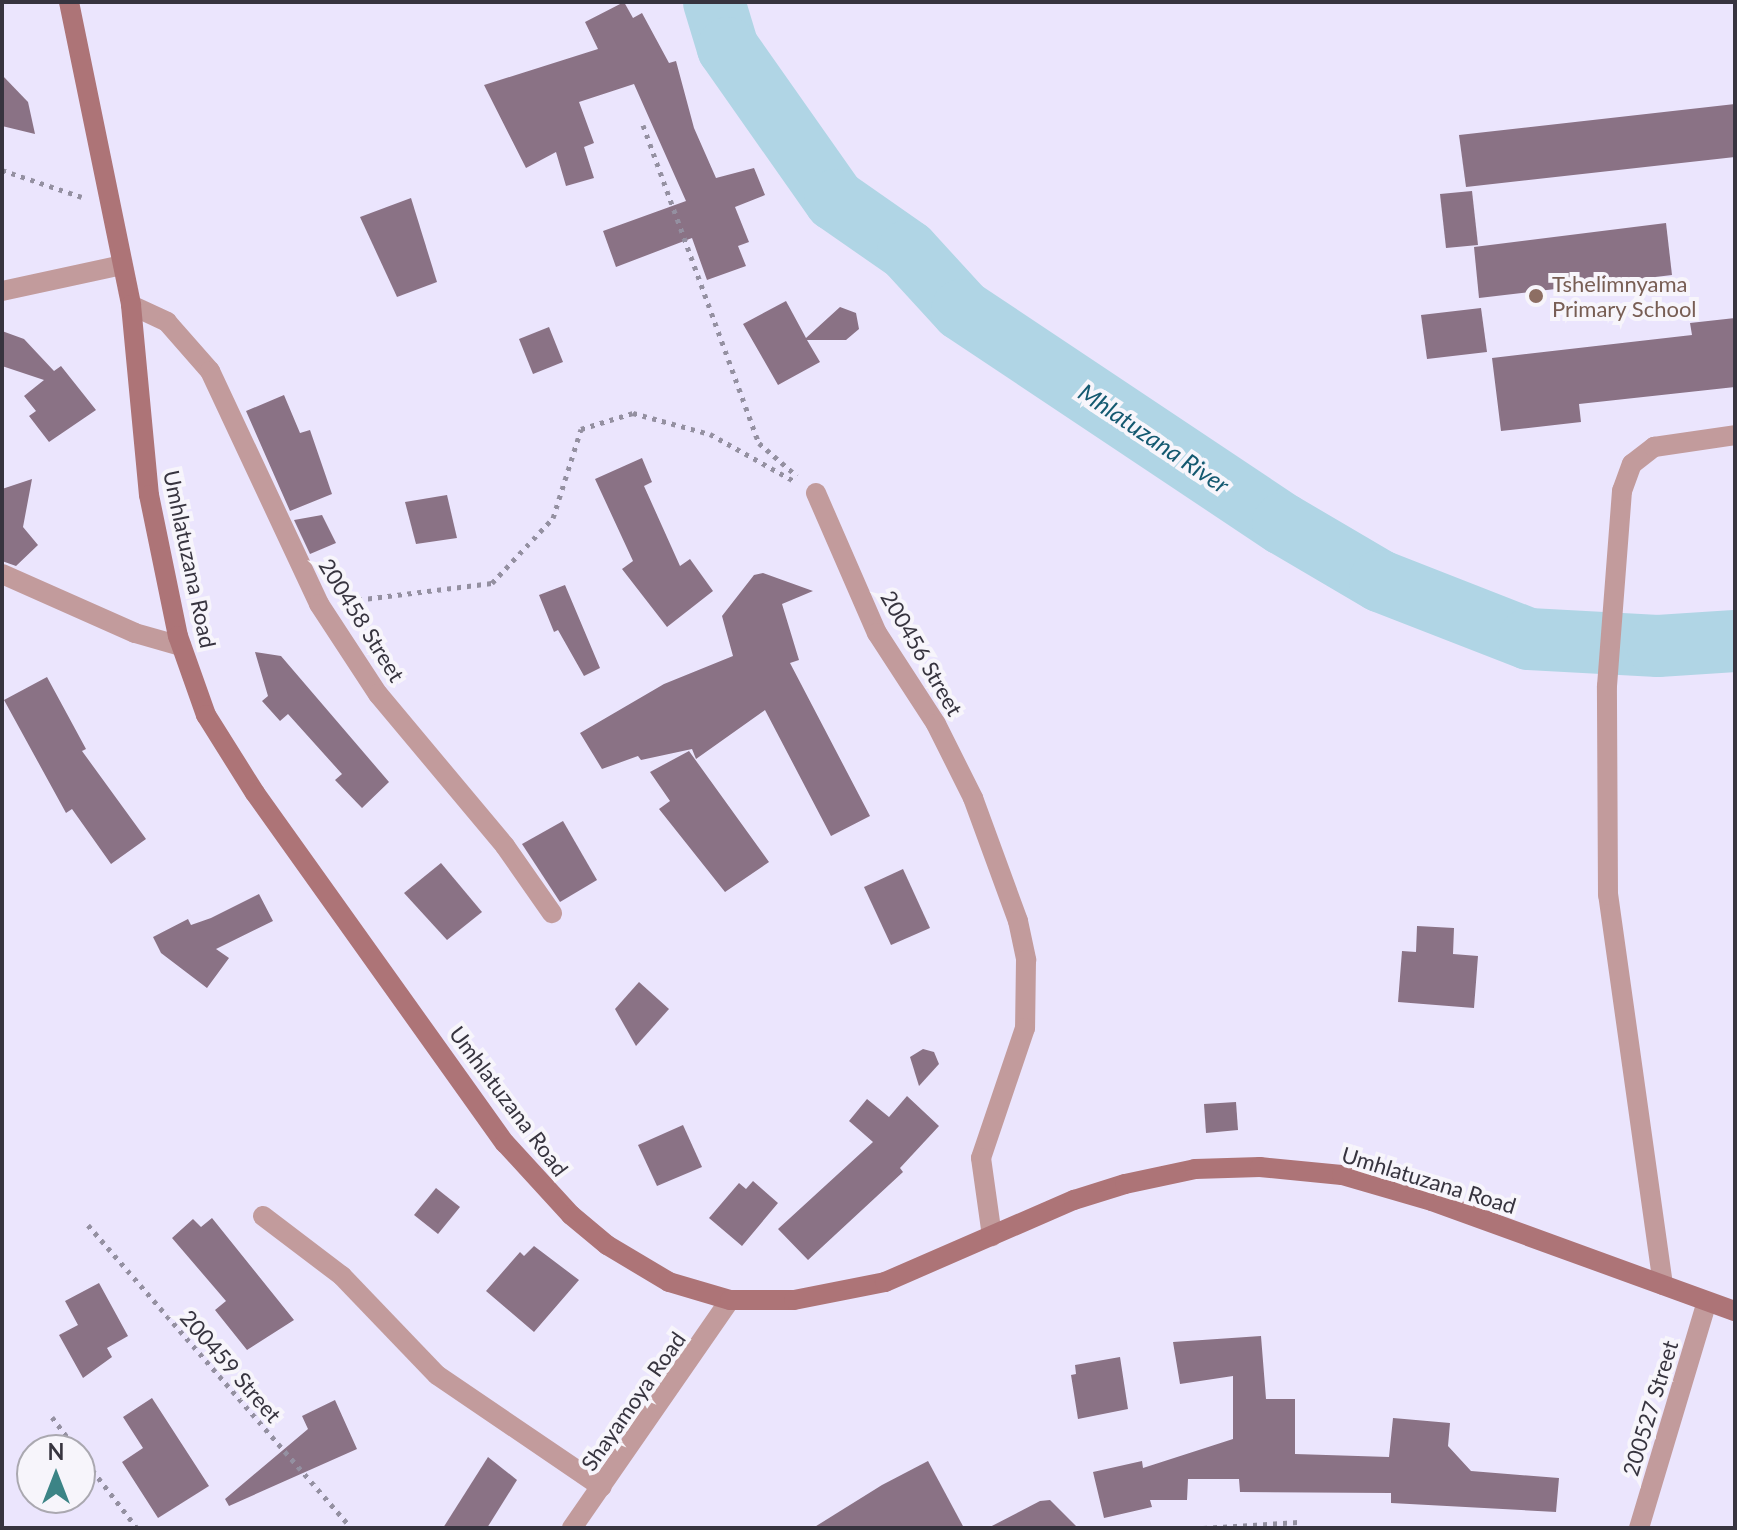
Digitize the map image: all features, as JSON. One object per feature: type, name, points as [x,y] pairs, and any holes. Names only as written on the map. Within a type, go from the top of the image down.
[{"type":"street","name":"Umhlatuzana Road","points":[[69,2],[131,305],[149,495],[181,646],[206,715],[255,793],[505,1143],[571,1215],[607,1245],[669,1282],[730,1300],[794,1300],[885,1282],[1074,1200],[1195,1169],[1304,1169],[1432,1201],[1735,1311]]},
{"type":"street","points":[[2,291],[122,265]]},
{"type":"street","name":"200458 Street","points":[[131,305],[167,322],[210,371],[319,604],[378,694],[505,846],[552,913]]},
{"type":"street","points":[[1663,1285],[1608,895],[1607,686],[1622,491],[1632,464],[1654,447],[1735,435]]},
{"type":"street","name":"200456 Street","points":[[816,493],[877,633],[936,724],[973,798],[1018,921],[1026,960],[1025,1028],[981,1158],[992,1236]]},
{"type":"street","points":[[2,574],[135,633],[181,646]]},
{"type":"street","points":[[263,1216],[342,1276],[437,1375],[602,1487]]},
{"type":"street","name":"Shayamoya Road","points":[[572,1528],[730,1300]]},
{"type":"street","name":"200527 Street","points":[[1639,1528],[1707,1302]]},
{"type":"path","points":[[643,125],[759,443],[816,493]]},
{"type":"path","points":[[2,170],[109,206]]},
{"type":"path","points":[[319,604],[492,583],[553,518],[581,429],[633,413],[710,434],[816,493]]},
{"type":"path","name":"200459 Street","points":[[88,1225],[351,1528]]},
{"type":"path","points":[[52,1417],[65,1434]]},
{"type":"path","points":[[96,1475],[137,1528]]},
{"type":"path","points":[[1203,1528],[1299,1522]]},
{"type":"building","points":[[624,2],[633,18],[642,13],[669,63],[676,61],[694,128],[716,178],[754,168],[765,195],[735,207],[749,242],[738,246],[746,266],[707,280],[692,238],[616,267],[603,231],[686,201],[634,84],[579,102],[594,143],[584,147],[594,178],[566,186],[556,152],[526,168],[484,85],[598,49],[585,22]]},
{"type":"building","points":[[2,75],[28,102],[35,134],[2,126]]},
{"type":"building","points":[[1735,104],[1735,157],[1466,187],[1459,135]]},
{"type":"building","points":[[1472,191],[1478,245],[1446,248],[1440,194]]},
{"type":"building","points":[[411,198],[437,282],[397,297],[360,217]]},
{"type":"building","points":[[1666,223],[1672,275],[1479,298],[1474,247]]},
{"type":"building","points":[[786,301],[806,338],[840,307],[856,313],[859,329],[846,340],[807,340],[820,362],[778,385],[743,324]]},
{"type":"building","points":[[1481,308],[1487,352],[1427,359],[1421,315]]},
{"type":"building","points":[[1735,318],[1735,387],[1579,404],[1581,422],[1501,431],[1492,358],[1692,335],[1690,323]]},
{"type":"building","points":[[549,327],[563,362],[533,374],[519,339]]},
{"type":"building","points":[[2,331],[24,339],[54,371],[61,366],[96,410],[49,442],[29,416],[36,411],[24,396],[44,380],[2,366]]},
{"type":"building","points":[[284,395],[300,433],[310,430],[332,494],[290,511],[246,411]]},
{"type":"building","points":[[642,458],[652,482],[644,486],[680,566],[690,559],[713,591],[667,627],[622,569],[633,561],[595,479]]},
{"type":"building","points":[[32,479],[23,527],[38,545],[16,566],[2,561],[2,489]]},
{"type":"building","points":[[447,495],[457,538],[416,544],[405,502]]},
{"type":"building","points":[[322,515],[336,543],[310,554],[294,520]]},
{"type":"building","points":[[763,573],[813,591],[782,604],[799,660],[790,663],[870,816],[831,836],[765,710],[696,759],[692,749],[641,760],[638,756],[602,769],[580,733],[664,684],[733,656],[722,616],[754,575]]},
{"type":"building","points":[[565,585],[600,668],[584,676],[558,630],[554,632],[539,595]]},
{"type":"building","points":[[255,652],[281,656],[389,782],[362,808],[335,780],[342,774],[288,714],[280,721],[262,701],[268,696]]},
{"type":"building","points":[[47,677],[86,749],[82,751],[146,839],[111,864],[72,809],[66,813],[4,700]]},
{"type":"building","points":[[689,751],[769,862],[725,892],[659,809],[670,801],[650,772]]},
{"type":"building","points":[[563,821],[597,880],[560,902],[522,844]]},
{"type":"building","points":[[441,863],[482,912],[447,940],[404,893]]},
{"type":"building","points":[[903,869],[930,928],[891,945],[864,887]]},
{"type":"building","points":[[259,894],[273,921],[216,949],[229,958],[207,988],[161,953],[153,937],[188,919],[191,925],[211,918]]},
{"type":"building","points":[[1417,926],[1454,928],[1453,954],[1478,956],[1474,1008],[1398,1002],[1402,951],[1416,952]]},
{"type":"building","points":[[639,982],[669,1009],[636,1046],[615,1009]]},
{"type":"building","points":[[923,1049],[934,1052],[939,1064],[919,1086],[910,1057]]},
{"type":"building","points":[[907,1096],[939,1126],[900,1168],[903,1172],[808,1260],[778,1229],[873,1142],[849,1121],[867,1099],[889,1117]]},
{"type":"building","points":[[1236,1102],[1238,1130],[1206,1133],[1204,1104]]},
{"type":"building","points":[[683,1125],[702,1167],[657,1186],[638,1145]]},
{"type":"building","points":[[753,1181],[778,1203],[742,1246],[709,1218],[739,1183],[746,1189]]},
{"type":"building","points":[[436,1188],[460,1207],[438,1234],[414,1215]]},
{"type":"building","points":[[212,1218],[294,1320],[247,1350],[215,1310],[226,1301],[172,1238],[193,1219],[201,1227]]},
{"type":"building","points":[[534,1246],[579,1280],[534,1332],[486,1291],[520,1252],[524,1256]]},
{"type":"building","points":[[99,1283],[128,1336],[107,1348],[112,1357],[83,1378],[59,1335],[78,1325],[65,1301]]},
{"type":"building","points":[[1261,1336],[1266,1399],[1295,1399],[1295,1454],[1389,1457],[1393,1418],[1450,1423],[1448,1446],[1471,1471],[1559,1478],[1556,1512],[1391,1503],[1391,1493],[1240,1492],[1239,1479],[1188,1479],[1187,1500],[1150,1500],[1152,1507],[1104,1518],[1093,1472],[1142,1461],[1143,1468],[1233,1439],[1233,1376],[1180,1384],[1173,1342]]},
{"type":"building","points":[[1120,1357],[1128,1409],[1078,1419],[1071,1375],[1076,1374],[1075,1365]]},
{"type":"building","points":[[152,1398],[209,1486],[158,1518],[122,1462],[143,1448],[123,1417]]},
{"type":"building","points":[[335,1400],[357,1449],[229,1506],[225,1499],[308,1429],[302,1416]]},
{"type":"building","points":[[488,1457],[517,1480],[487,1528],[443,1528]]},
{"type":"building","points":[[928,1461],[964,1528],[813,1528],[882,1485]]},
{"type":"building","points":[[1050,1500],[1078,1528],[988,1528],[1040,1501]]},
{"type":"waterway","name":"Mhlatuzana River","points":[[714,2],[728,48],[835,200],[908,251],[962,310],[1283,524],[1380,581],[1529,639],[1658,646],[1735,641]]},
{"type":"place","name":"Tshelimnyama Primary School","points":[[1536,296]]}]
